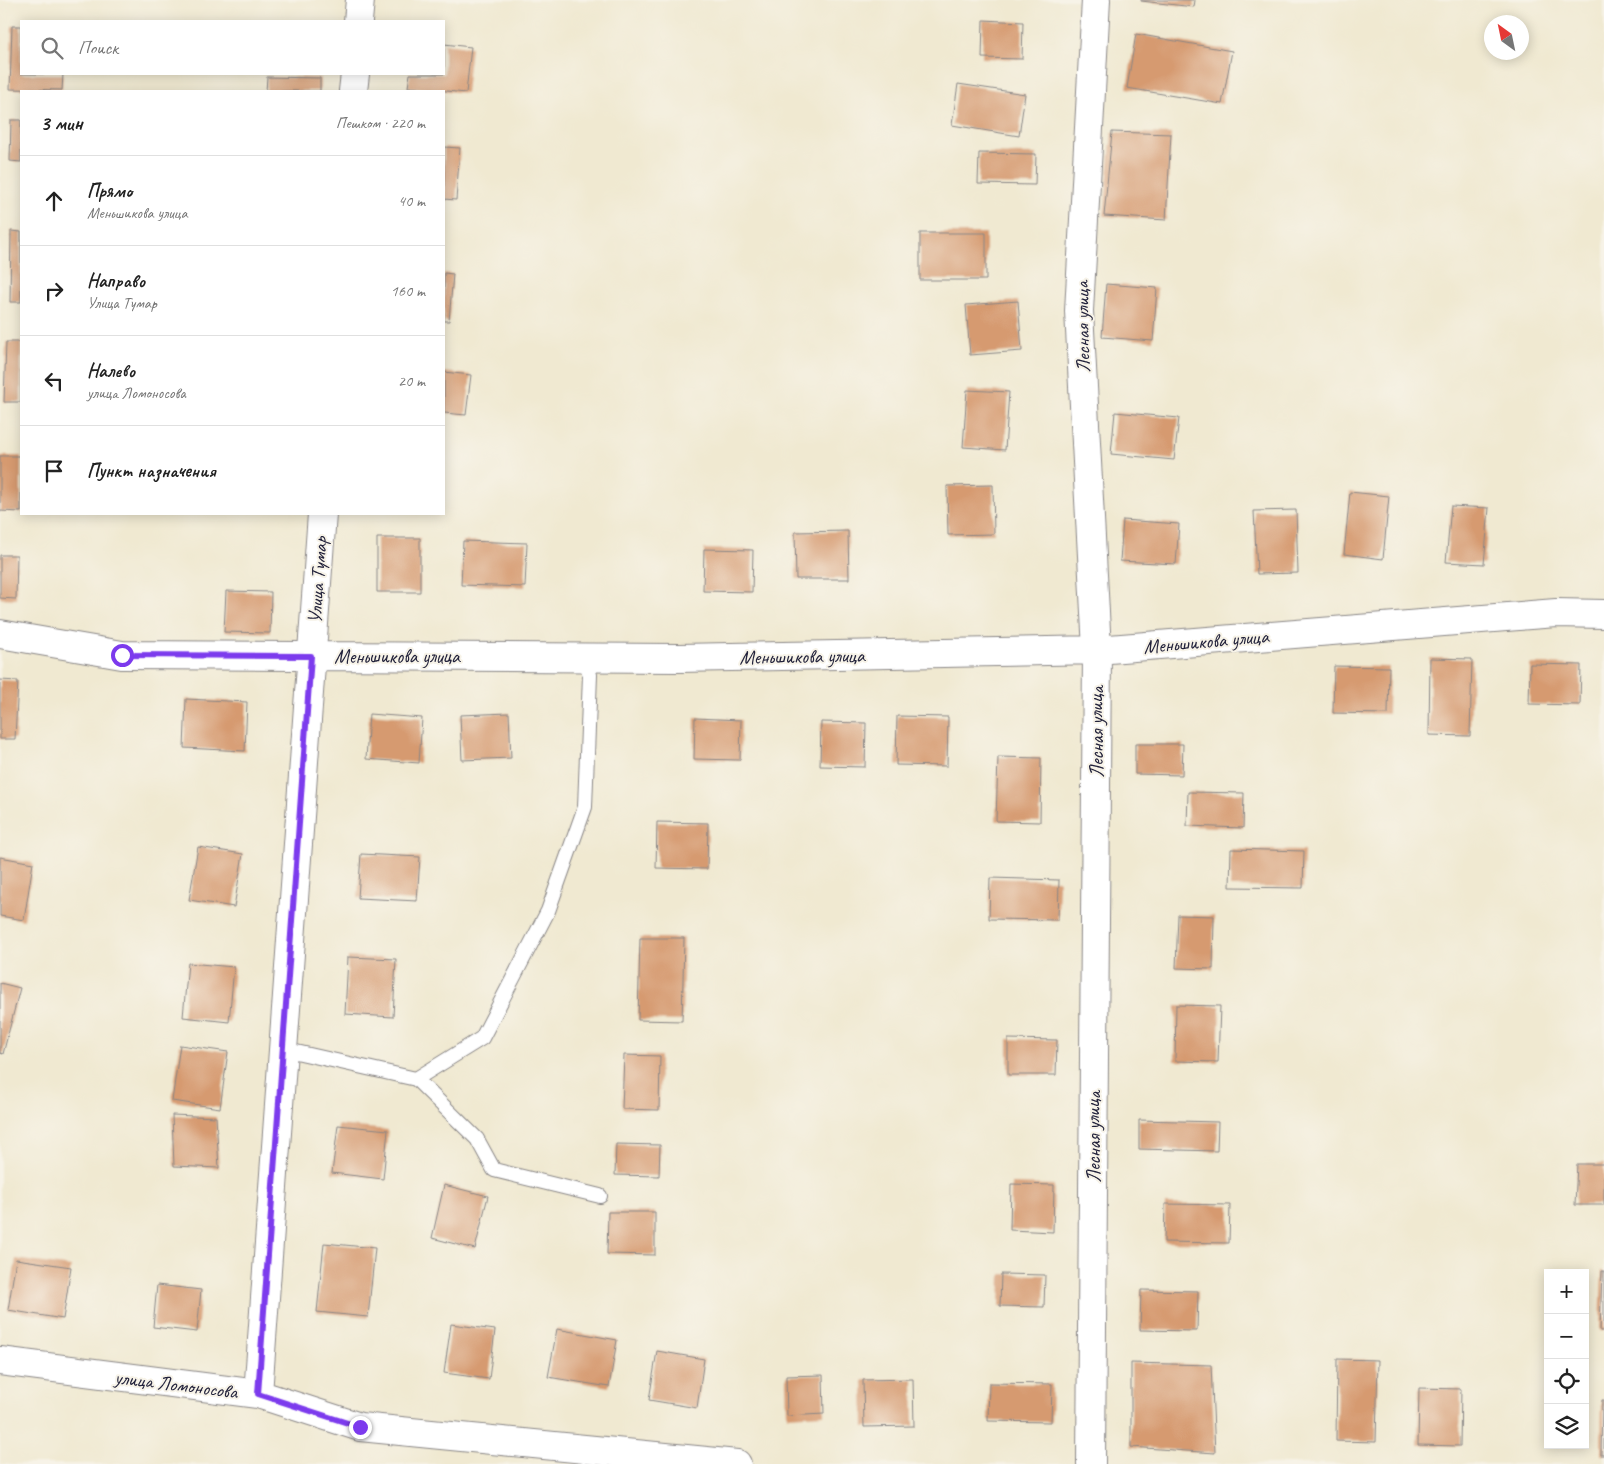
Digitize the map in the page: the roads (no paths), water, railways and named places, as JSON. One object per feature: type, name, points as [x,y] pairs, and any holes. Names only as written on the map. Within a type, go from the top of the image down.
[{"type":"street","points":[[358,20],[360,0]]},
{"type":"street","name":"Лесная улица","points":[[1091,1464],[1097,650],[1079,311],[1096,0]]},
{"type":"street","points":[[353,90],[354,75]]},
{"type":"street","name":"Улица Тумар","points":[[258,1394],[322,515]]},
{"type":"street","name":"Меньшикова улица","points":[[0,634],[122,655],[679,658],[1097,650],[1556,613],[1604,614]]},
{"type":"street","name":"улица Ломоносова","points":[[0,1360],[258,1394],[360,1427],[737,1464]]},
{"type":"lane","points":[[416,1079],[482,1038],[548,911],[585,807],[590,675],[584,657]]},
{"type":"lane","points":[[283,1049],[416,1079],[477,1139],[494,1170],[600,1196]]}]
